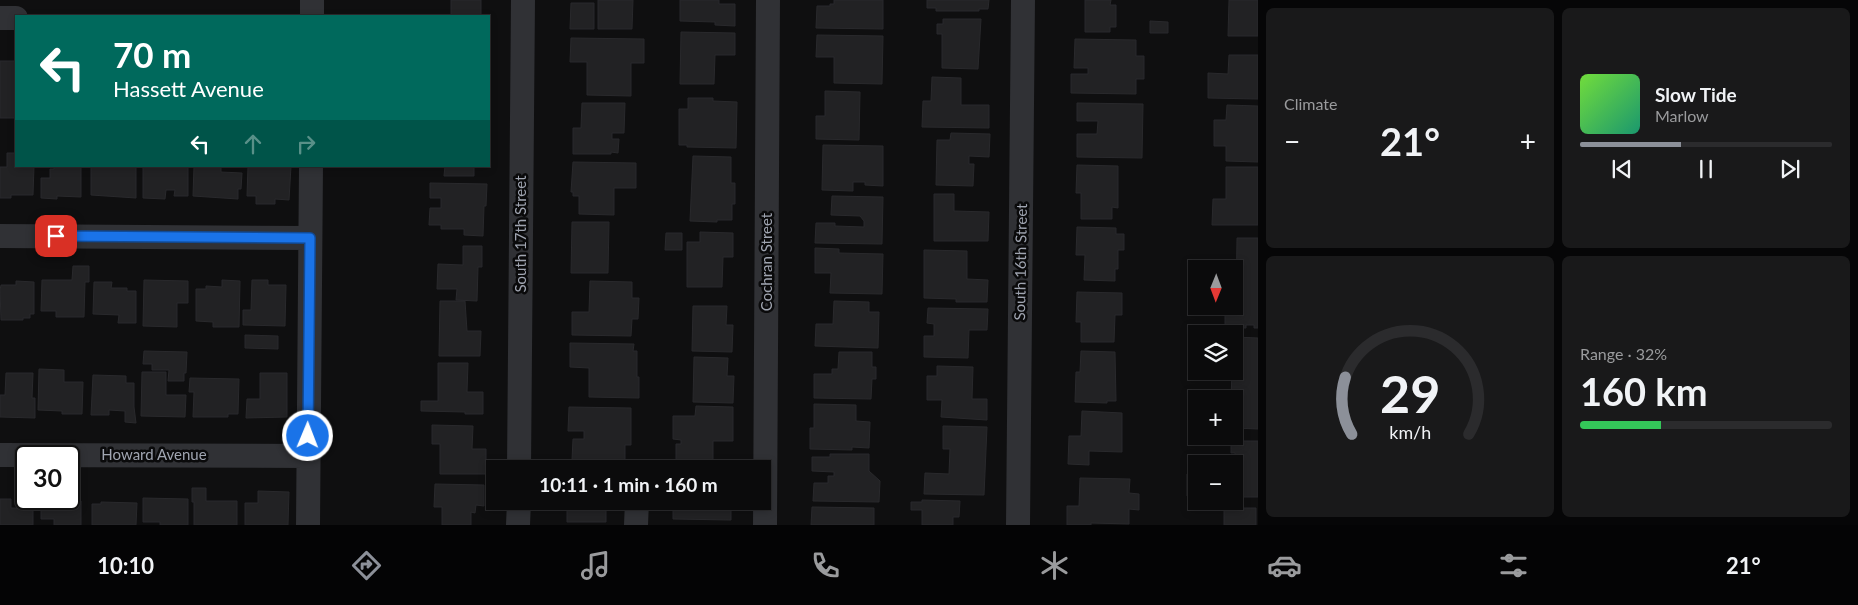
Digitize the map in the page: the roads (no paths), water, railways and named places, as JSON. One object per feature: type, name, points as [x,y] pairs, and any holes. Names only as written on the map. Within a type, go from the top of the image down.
[{"type":"street","points":[[312,0],[312,15]]},
{"type":"street","name":"South 17th Street","points":[[519,460],[523,0]]},
{"type":"street","name":"Cochran Street","points":[[765,525],[768,0]]},
{"type":"street","name":"South 16th Street","points":[[1018,525],[1023,0]]},
{"type":"street","points":[[0,18],[15,18]]},
{"type":"street","points":[[308,525],[310,167]]},
{"type":"street","points":[[0,236],[310,238]]},
{"type":"street","name":"Howard Avenue","points":[[0,455],[308,456]]},
{"type":"street","points":[[518,525],[519,510]]},
{"type":"street","points":[[636,525],[637,510]]}]
